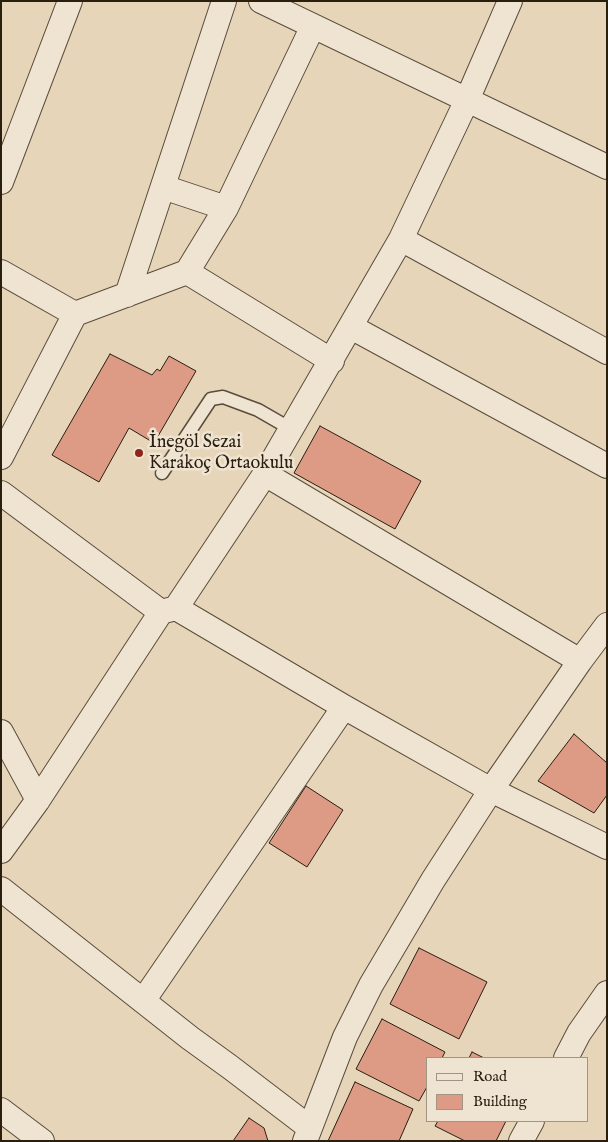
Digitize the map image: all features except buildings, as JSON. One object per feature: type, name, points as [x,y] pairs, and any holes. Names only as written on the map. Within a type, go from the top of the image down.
[{"type":"street","points":[[1,182],[8,140],[70,1]]},
{"type":"street","points":[[126,295],[224,1]]},
{"type":"street","points":[[261,1],[607,167]]},
{"type":"street","points":[[1,851],[265,474],[401,239],[467,100],[510,1]]},
{"type":"street","points":[[1,457],[75,314],[187,272],[226,208],[313,26]]},
{"type":"street","points":[[163,187],[226,208]]},
{"type":"street","points":[[401,239],[607,352]]},
{"type":"street","points":[[1,272],[75,314]]},
{"type":"street","points":[[187,272],[332,361]]},
{"type":"street","points":[[351,327],[607,466]]},
{"type":"street","points":[[265,474],[580,661]]},
{"type":"street","points":[[1,493],[168,610],[491,790],[607,847]]},
{"type":"street","points":[[1,889],[308,1135],[345,1037],[371,985],[433,880],[491,790],[607,625]]},
{"type":"street","points":[[143,1001],[344,707]]},
{"type":"street","points":[[1,732],[38,800]]},
{"type":"street","points":[[567,1057],[607,993]]},
{"type":"street","points":[[1,1110],[42,1141]]},
{"type":"street","points":[[521,1141],[531,1122]]},
{"type":"lane","points":[[162,473],[211,399],[223,397],[258,410],[291,430]]},
{"type":"place","name":"İnegöl Sezai Karakoç Ortaokulu","points":[[139,453]]}]
